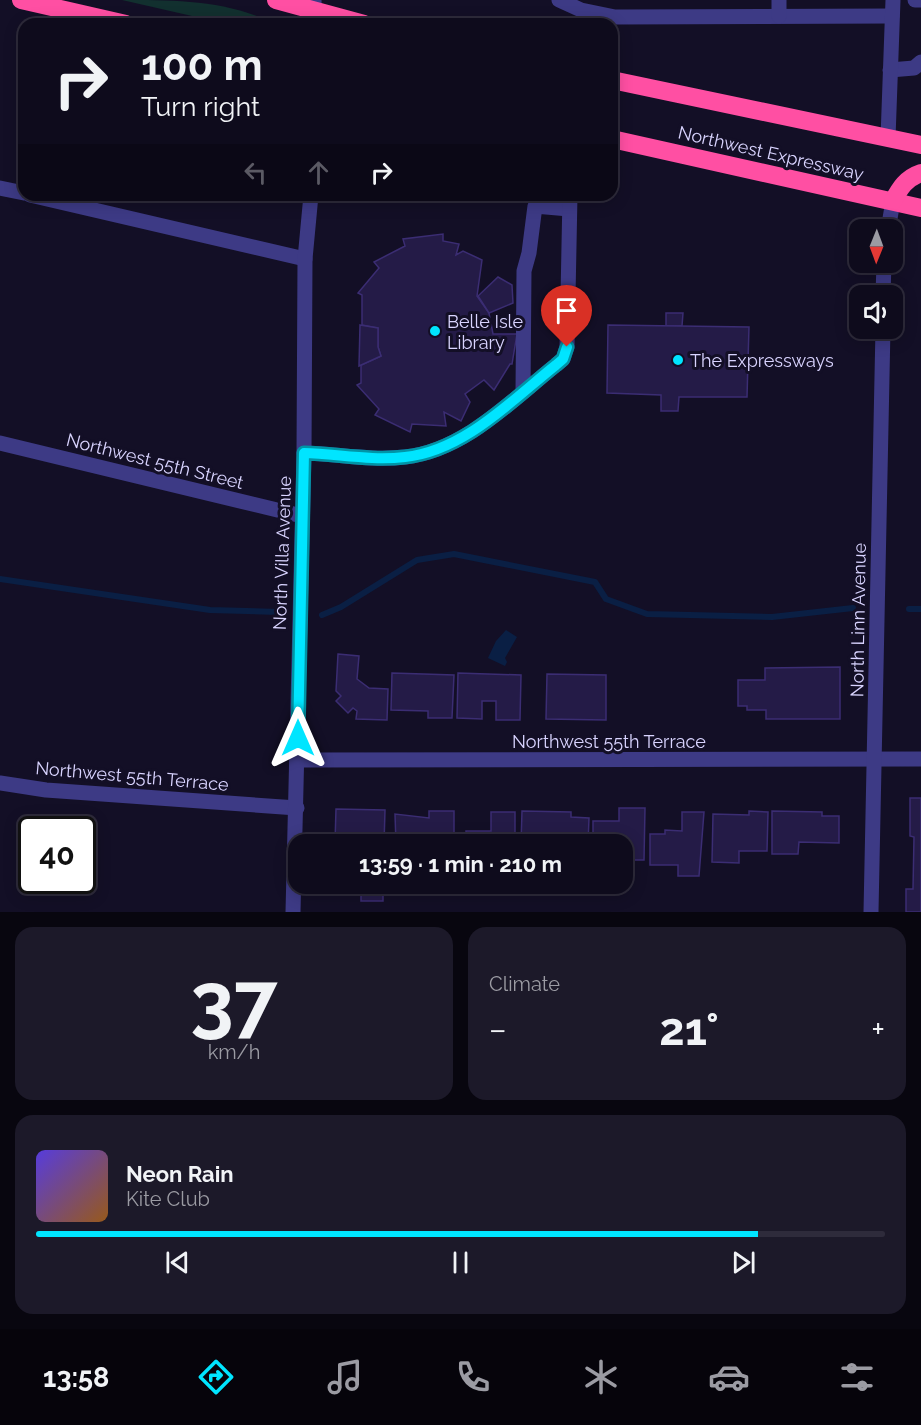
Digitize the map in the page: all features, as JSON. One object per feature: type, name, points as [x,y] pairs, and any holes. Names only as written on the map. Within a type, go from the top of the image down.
[{"type":"highway","points":[[21,0],[100,18]]},
{"type":"highway","points":[[276,0],[340,18]]},
{"type":"highway","name":"Northwest Expressway","points":[[618,81],[921,145]]},
{"type":"highway","name":"Northwest Expressway","points":[[618,140],[921,208]]},
{"type":"highway","points":[[893,201],[911,176],[921,172]]},
{"type":"street","points":[[560,0],[581,10],[615,17],[892,16]]},
{"type":"street","points":[[779,16],[780,0]]},
{"type":"street","points":[[888,138],[893,0]]},
{"type":"street","points":[[915,0],[921,0]]},
{"type":"street","points":[[890,70],[914,68],[921,62]]},
{"type":"street","points":[[0,188],[18,192]]},
{"type":"street","points":[[56,201],[306,259]]},
{"type":"street","name":"North Villa Avenue","points":[[293,912],[298,760],[306,259],[311,201]]},
{"type":"street","points":[[890,219],[893,201]]},
{"type":"street","points":[[304,453],[374,459],[433,452],[459,440],[523,392],[556,365],[566,353],[569,202],[535,206],[530,253],[525,271],[523,392]]},
{"type":"street","name":"North Linn Avenue","points":[[871,912],[883,339]]},
{"type":"street","name":"Northwest 55th Street","points":[[0,443],[302,516]]},
{"type":"street","name":"Northwest 55th Terrace","points":[[298,760],[921,759]]},
{"type":"street","name":"Northwest 55th Terrace","points":[[0,783],[46,790],[297,808]]},
{"type":"green space","points":[[122,0],[200,3],[239,10],[262,18],[201,18]]},
{"type":"water","points":[[506,630],[517,637],[505,658],[507,662],[505,666],[488,658],[496,641]]},
{"type":"building","name":"Belle Isle Library","points":[[443,234],[443,241],[459,244],[456,255],[463,251],[482,260],[477,296],[489,313],[493,334],[517,334],[512,364],[494,390],[484,380],[465,394],[470,402],[461,421],[444,412],[446,426],[412,424],[410,432],[375,415],[379,409],[357,385],[361,383],[361,365],[381,356],[378,347],[378,328],[362,325],[362,295],[358,293],[379,268],[374,262],[405,246],[403,239]]},
{"type":"building","points":[[498,277],[512,285],[513,303],[489,313],[478,296]]},
{"type":"building","points":[[666,313],[683,313],[682,326],[666,326]]},
{"type":"building","points":[[360,325],[378,328],[378,347],[381,356],[359,366]]},
{"type":"building","name":"The Expressways","points":[[608,325],[749,327],[747,397],[679,397],[678,411],[661,411],[661,395],[607,393]]},
{"type":"building","points":[[338,654],[359,656],[357,679],[369,688],[388,689],[387,720],[356,719],[357,711],[353,708],[348,713],[336,701],[341,696],[336,691]]},
{"type":"building","points":[[840,667],[840,719],[766,719],[766,710],[747,710],[747,706],[738,706],[738,680],[765,680],[765,668]]},
{"type":"building","points":[[392,673],[454,675],[452,718],[428,718],[428,711],[391,710]]},
{"type":"building","points":[[458,673],[521,675],[520,720],[496,720],[496,701],[482,701],[482,719],[457,718]]},
{"type":"building","points":[[547,674],[606,675],[606,720],[546,719]]},
{"type":"building","points":[[910,798],[921,798],[921,912],[906,912],[906,889],[913,889],[914,837],[910,836]]},
{"type":"building","points":[[619,808],[645,808],[644,860],[633,860],[633,834],[593,834],[593,821],[619,821]]},
{"type":"building","points":[[336,809],[385,810],[384,834],[335,834]]},
{"type":"building","points":[[429,811],[454,811],[454,834],[396,834],[395,814],[429,818]]},
{"type":"building","points":[[522,811],[571,812],[571,817],[589,818],[588,834],[521,834]]},
{"type":"building","points":[[749,811],[768,812],[767,851],[739,851],[739,863],[712,862],[713,814],[749,815]]},
{"type":"building","points":[[772,811],[822,812],[822,816],[839,816],[839,843],[799,842],[798,854],[772,854]]},
{"type":"building","points":[[491,812],[515,812],[515,834],[466,834],[466,831],[491,831]]},
{"type":"building","points":[[682,812],[704,812],[699,876],[678,876],[678,865],[650,865],[650,834],[665,834],[665,830],[682,831]]},
{"type":"building","points":[[361,894],[383,894],[383,901],[361,901]]},
{"type":"waterway","points":[[322,615],[341,607],[417,560],[454,554],[595,582],[606,599],[647,614],[772,617],[853,608]]},
{"type":"waterway","points":[[0,579],[210,610],[279,612]]},
{"type":"waterway","points":[[909,609],[921,609]]},
{"type":"place","name":"Belle Isle Library","points":[[435,331]]},
{"type":"place","name":"The Expressways","points":[[678,360]]},
{"type":"route","points":[[298,738],[304,453],[374,459],[419,455],[446,447],[478,427],[556,365],[563,359],[567,347]]}]
